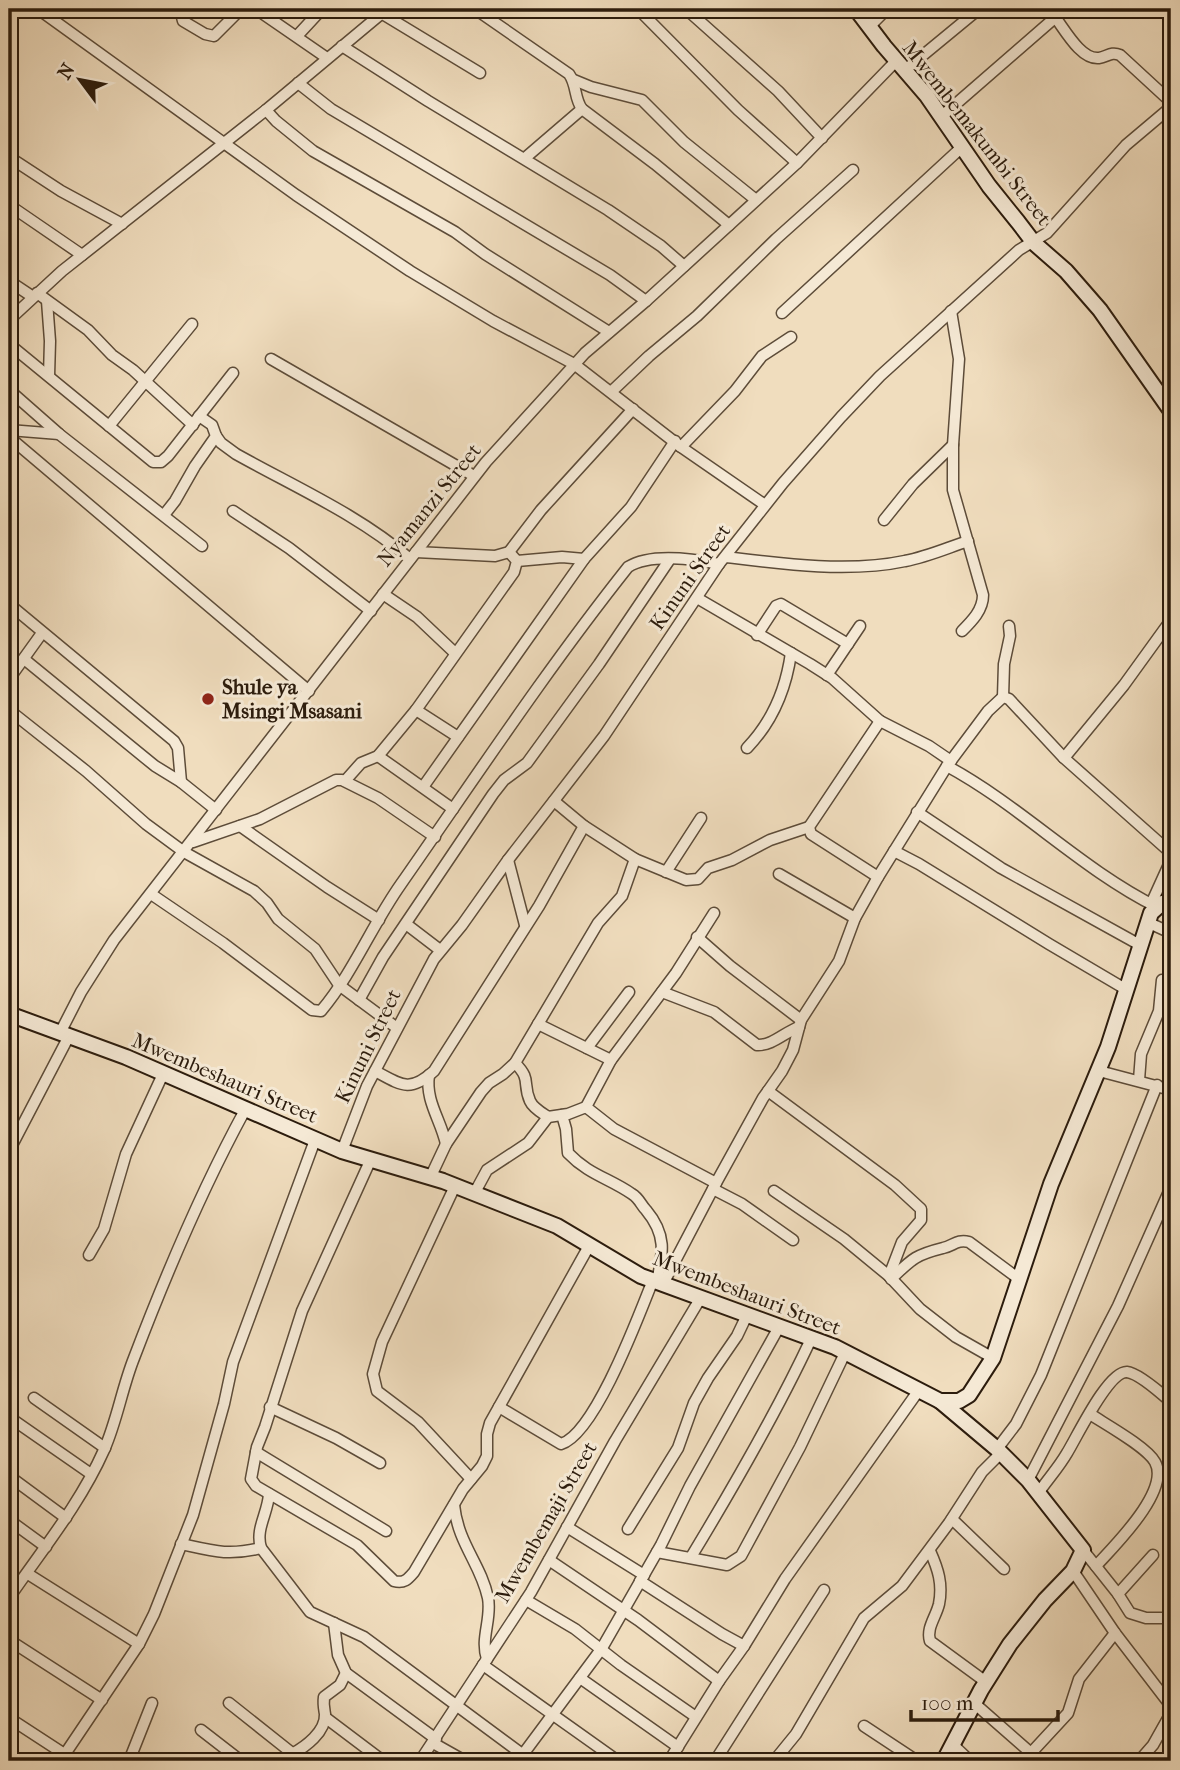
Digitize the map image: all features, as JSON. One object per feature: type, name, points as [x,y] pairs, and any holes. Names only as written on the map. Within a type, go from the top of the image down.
[{"type":"street","points":[[38,9],[296,195],[410,271],[493,321],[574,364],[678,444],[765,505]]},
{"type":"street","points":[[180,9],[183,21],[205,34],[214,36],[241,9]]},
{"type":"street","points":[[256,9],[327,58]]},
{"type":"street","points":[[271,18],[278,9]]},
{"type":"street","points":[[297,36],[322,9]]},
{"type":"street","points":[[475,9],[558,65],[573,80],[642,100],[684,142],[756,200]]},
{"type":"street","points":[[638,9],[724,96],[797,163]]},
{"type":"street","points":[[686,9],[799,111],[822,138]]},
{"type":"street","name":"Mwembemakumbi Street","points":[[856,9],[942,116],[998,198],[1034,243],[1066,271],[1100,310],[1171,411]]},
{"type":"street","points":[[869,27],[887,9]]},
{"type":"street","name":"Nyamanzi Street","points":[[9,1151],[64,1035],[80,992],[100,961],[474,476],[574,364],[684,267],[901,66],[979,9]]},
{"type":"street","points":[[942,116],[1065,9]]},
{"type":"street","points":[[9,320],[82,255],[266,110],[384,11],[480,73]]},
{"type":"street","points":[[1055,17],[1088,56],[1097,58],[1114,52],[1120,55],[1171,102]]},
{"type":"street","points":[[342,46],[627,222],[661,246],[684,267]]},
{"type":"street","points":[[573,80],[576,97],[582,109],[647,157],[729,225]]},
{"type":"street","points":[[298,83],[331,109],[610,275],[646,301]]},
{"type":"street","name":"Kinuni Street","points":[[342,1151],[375,1071],[440,950],[462,925],[632,696],[697,598],[765,505],[864,392],[1019,250],[1048,233],[1126,145],[1171,107]]},
{"type":"street","points":[[525,158],[582,109]]},
{"type":"street","points":[[266,110],[313,151],[455,232],[485,254],[609,332]]},
{"type":"street","points":[[782,313],[962,147]]},
{"type":"street","points":[[9,157],[52,186],[122,224]]},
{"type":"street","points":[[611,392],[697,316],[776,239],[853,170]]},
{"type":"street","points":[[9,205],[82,255]]},
{"type":"street","points":[[9,281],[47,301],[88,330],[112,355],[193,425]]},
{"type":"street","points":[[47,301],[49,376]]},
{"type":"street","points":[[951,311],[959,359],[953,490],[981,583],[983,603],[962,631]]},
{"type":"street","points":[[109,426],[192,324]]},
{"type":"street","points":[[424,787],[584,559],[631,507],[678,444],[735,391],[762,356],[791,337]]},
{"type":"street","points":[[9,344],[153,462],[161,462],[233,373]]},
{"type":"street","points":[[271,359],[474,476]]},
{"type":"street","points":[[9,390],[59,434],[202,546]]},
{"type":"street","points":[[199,415],[212,425],[221,443],[236,454],[413,555],[495,556],[509,552],[557,492],[634,409]]},
{"type":"street","points":[[9,430],[59,434]]},
{"type":"street","points":[[164,515],[216,436]]},
{"type":"street","points":[[9,437],[309,691]]},
{"type":"street","points":[[884,520],[913,484],[953,445]]},
{"type":"street","points":[[233,511],[289,548],[371,611]]},
{"type":"street","points":[[151,894],[223,943],[312,1010],[321,1011],[399,886],[569,643],[628,567],[637,561],[699,559],[864,567],[906,561],[968,541]]},
{"type":"street","points":[[509,552],[517,561]]},
{"type":"street","points":[[517,561],[562,556],[584,559]]},
{"type":"street","points":[[359,1000],[383,957],[493,794],[504,780],[527,763],[599,664],[670,559]]},
{"type":"street","points":[[345,780],[361,763],[378,756],[416,710],[514,572],[517,561]]},
{"type":"street","points":[[383,594],[417,617],[455,653]]},
{"type":"street","points":[[697,598],[827,675],[880,721],[929,747],[1127,891],[1154,905],[1171,901]]},
{"type":"street","points":[[757,635],[780,604],[848,644]]},
{"type":"street","points":[[10,609],[54,640],[174,741],[178,748],[181,782]]},
{"type":"street","points":[[1064,758],[1124,685],[1171,620]]},
{"type":"street","points":[[827,675],[860,625]]},
{"type":"street","points":[[499,1407],[561,1444],[570,1442],[579,1433],[612,1376],[657,1282],[793,1050],[800,1024],[839,961],[855,918],[878,877],[949,764],[988,711],[1003,697],[1009,626]]},
{"type":"street","points":[[9,679],[42,633]]},
{"type":"street","points":[[747,748],[761,734],[781,698],[791,653]]},
{"type":"street","points":[[24,659],[155,765],[216,810]]},
{"type":"street","points":[[1003,697],[1009,699],[1064,758],[1171,853]]},
{"type":"street","points":[[9,710],[86,771],[146,824],[184,852],[254,891],[278,919],[315,949],[339,985],[397,1028]]},
{"type":"street","points":[[416,710],[458,737]]},
{"type":"street","points":[[554,801],[584,826],[635,859],[686,880],[698,879],[708,868],[732,860],[770,840],[809,827],[880,721]]},
{"type":"street","points":[[378,756],[453,808]]},
{"type":"street","points":[[191,843],[260,819],[336,780],[345,780],[378,798],[435,837]]},
{"type":"street","points":[[917,812],[1002,868],[1140,945]]},
{"type":"street","points":[[666,872],[701,818]]},
{"type":"street","points":[[240,826],[379,920]]},
{"type":"street","points":[[375,1071],[406,1087],[413,1086],[429,1075],[551,886],[584,826]]},
{"type":"street","points":[[809,827],[811,834],[878,877]]},
{"type":"street","points":[[894,851],[1127,990]]},
{"type":"street","points":[[430,1178],[446,1144],[489,1083],[514,1063],[598,923],[622,896],[635,859]]},
{"type":"street","points":[[508,860],[526,925]]},
{"type":"street","points":[[940,1401],[959,1401],[969,1395],[993,1358],[1051,1184],[1099,1071],[1147,922],[1171,860]]},
{"type":"street","points":[[779,874],[855,918]]},
{"type":"street","points":[[474,1194],[487,1170],[528,1143],[548,1117],[586,1107],[611,1060],[662,992],[714,913]]},
{"type":"street","points":[[1147,922],[1171,933]]},
{"type":"street","points":[[406,924],[440,950]]},
{"type":"street","points":[[698,937],[800,1024]]},
{"type":"street","points":[[1139,1080],[1141,1054],[1159,1011],[1162,980]]},
{"type":"street","points":[[587,1048],[629,992]]},
{"type":"street","points":[[662,992],[714,1012],[757,1045],[763,1046],[800,1024]]},
{"type":"street","name":"Mwembeshauri Street","points":[[9,1014],[126,1057],[342,1151],[455,1186],[557,1226],[589,1247],[657,1282],[845,1353],[940,1401],[999,1451],[1028,1480],[1083,1550]]},
{"type":"street","points":[[538,1024],[611,1060]]},
{"type":"street","points":[[514,1063],[525,1073],[530,1101],[548,1117]]},
{"type":"street","points":[[1099,1071],[1171,1090]]},
{"type":"street","points":[[89,1255],[104,1229],[126,1154],[163,1074]]},
{"type":"street","points":[[429,1075],[429,1099],[443,1130],[446,1144]]},
{"type":"street","points":[[774,1761],[796,1734],[864,1618],[902,1586],[930,1551],[1016,1424],[1041,1375],[1157,1085]]},
{"type":"street","points":[[768,1091],[895,1185],[921,1209],[921,1220],[902,1242],[890,1277]]},
{"type":"street","points":[[586,1107],[614,1129],[714,1186],[793,1240]]},
{"type":"street","points":[[9,1598],[66,1518],[105,1448],[125,1381],[152,1312],[212,1173],[245,1110]]},
{"type":"street","points":[[562,1115],[568,1153],[584,1169],[635,1195],[654,1221],[663,1242],[657,1282]]},
{"type":"street","points":[[65,1754],[139,1644],[154,1614],[193,1515],[233,1362],[315,1140]]},
{"type":"street","points":[[371,1159],[302,1311],[256,1452],[251,1481],[357,1545],[394,1581],[406,1581],[414,1572],[487,1456],[487,1434],[499,1407],[589,1247]]},
{"type":"street","points":[[455,1186],[382,1342],[373,1374],[377,1391],[418,1422],[471,1479]]},
{"type":"street","points":[[774,1191],[844,1239],[890,1277],[920,1309],[956,1337],[993,1358]]},
{"type":"street","points":[[1028,1480],[1118,1306],[1170,1195]]},
{"type":"street","points":[[890,1277],[924,1252],[946,1248],[961,1240],[969,1242],[1019,1279]]},
{"type":"street","name":"Mwembemaji Street","points":[[420,1761],[526,1601],[643,1392],[700,1299]]},
{"type":"street","points":[[628,1529],[678,1448],[694,1403],[732,1345],[747,1315]]},
{"type":"street","points":[[269,1494],[268,1509],[258,1538],[261,1548],[310,1612],[364,1637],[457,1705],[520,1758],[601,1648],[657,1552],[690,1486],[779,1327]]},
{"type":"street","points":[[691,1557],[757,1444],[811,1339]]},
{"type":"street","points":[[657,1552],[727,1565],[741,1556],[800,1447],[845,1353]]},
{"type":"street","points":[[1039,1492],[1069,1451],[1112,1380],[1124,1372],[1136,1376],[1171,1402]]},
{"type":"street","points":[[669,1761],[785,1579],[919,1390]]},
{"type":"street","points":[[34,1398],[105,1448]]},
{"type":"street","points":[[270,1407],[380,1463]]},
{"type":"street","points":[[1090,1414],[1140,1448],[1154,1460],[1158,1469],[1153,1490],[1139,1517],[1096,1566]]},
{"type":"street","points":[[9,1416],[91,1474]]},
{"type":"street","points":[[256,1452],[386,1531]]},
{"type":"street","points":[[9,1476],[66,1518]]},
{"type":"street","points":[[454,1505],[459,1534],[478,1570],[489,1601],[483,1648],[485,1662],[553,1716],[618,1761]]},
{"type":"street","points":[[952,1519],[1004,1569]]},
{"type":"street","points":[[9,1520],[46,1547]]},
{"type":"street","points":[[567,1527],[722,1634],[744,1646]]},
{"type":"street","points":[[181,1544],[221,1553],[238,1553],[261,1548]]},
{"type":"street","points":[[944,1761],[974,1703],[1010,1644],[1045,1600],[1073,1571],[1083,1550],[1118,1594],[1130,1614],[1137,1617],[1171,1618]]},
{"type":"street","points":[[930,1551],[939,1571],[941,1586],[939,1606],[928,1633],[930,1641],[986,1682]]},
{"type":"street","points":[[1118,1594],[1153,1555]]},
{"type":"street","points":[[549,1560],[719,1681]]},
{"type":"street","points":[[1073,1571],[1115,1633],[1171,1706]]},
{"type":"street","points":[[28,1573],[139,1644]]},
{"type":"street","points":[[715,1761],[824,1590]]},
{"type":"street","points":[[526,1601],[575,1629],[696,1717]]},
{"type":"street","points":[[334,1623],[338,1655],[346,1673],[465,1761]]},
{"type":"street","points":[[1031,1754],[1068,1713],[1079,1679],[1115,1633]]},
{"type":"street","points":[[9,1640],[102,1700]]},
{"type":"street","points":[[292,1754],[307,1746],[314,1738],[326,1718],[324,1697],[340,1685],[346,1673]]},
{"type":"street","points":[[580,1678],[678,1747]]},
{"type":"street","points":[[129,1761],[152,1703]]},
{"type":"street","points":[[229,1703],[302,1761]]},
{"type":"street","points":[[974,1703],[1040,1761]]},
{"type":"street","points":[[1139,1761],[1153,1745],[1171,1713]]},
{"type":"street","points":[[9,1717],[75,1761]]},
{"type":"street","points":[[326,1718],[383,1761]]},
{"type":"street","points":[[864,1726],[917,1761]]},
{"type":"street","points":[[201,1730],[241,1761]]},
{"type":"street","points":[[952,1744],[971,1761]]},
{"type":"place","name":"Shule ya Msingi Msasani","points":[[208,699]]}]
